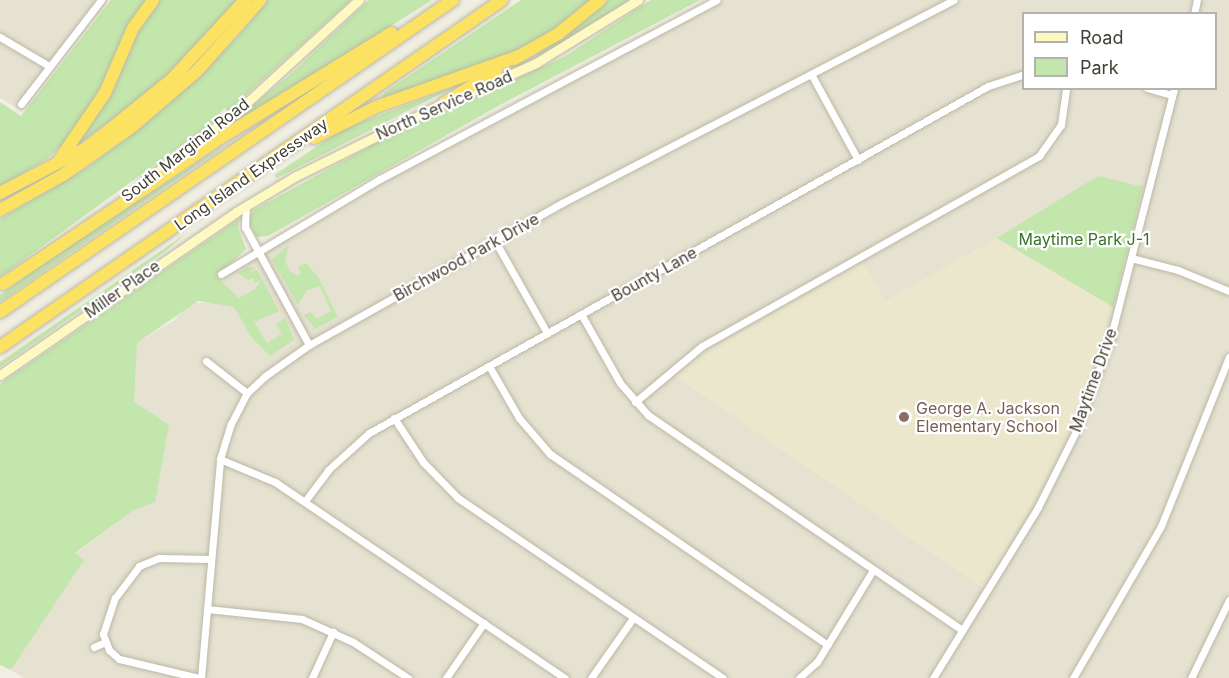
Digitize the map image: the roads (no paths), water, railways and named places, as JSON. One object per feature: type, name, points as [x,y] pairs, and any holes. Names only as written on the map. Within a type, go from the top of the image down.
[{"type":"highway","points":[[60,160],[105,93],[134,28],[153,0]]},
{"type":"highway","points":[[0,193],[86,148],[155,93],[245,0]]},
{"type":"highway","points":[[0,210],[63,175],[133,126],[197,71],[260,0]]},
{"type":"highway","name":"Long Island Expressway","points":[[0,312],[453,0]]},
{"type":"highway","name":"Long Island Expressway","points":[[0,347],[502,0]]},
{"type":"highway","points":[[444,103],[558,33],[600,0]]},
{"type":"highway","points":[[2,285],[214,142],[404,25],[430,15]]},
{"type":"highway","points":[[241,181],[376,107],[519,56]]},
{"type":"main road","name":"South Marginal Road","points":[[2,285],[241,108],[358,0]]},
{"type":"main road","name":"North Service Road","points":[[246,206],[296,176],[444,103],[536,63],[638,0]]},
{"type":"main road","name":"Miller Place","points":[[0,375],[146,271],[246,206]]},
{"type":"street","points":[[21,104],[101,0]]},
{"type":"street","points":[[221,274],[380,179],[716,0]]},
{"type":"street","name":"Birchwood Park Drive","points":[[200,678],[220,459],[231,424],[247,393],[280,363],[495,241],[953,0]]},
{"type":"street","points":[[0,38],[49,66]]},
{"type":"street","points":[[811,74],[858,160]]},
{"type":"street","name":"Bounty Lane","points":[[305,501],[342,455],[394,418],[988,86],[1022,74]]},
{"type":"street","points":[[635,402],[702,346],[1039,156],[1061,125],[1066,90]]},
{"type":"street","name":"Maytime Drive","points":[[933,678],[1038,507],[1076,431],[1110,340],[1173,92]]},
{"type":"street","points":[[246,206],[245,227],[309,345]]},
{"type":"street","points":[[495,241],[547,333]]},
{"type":"street","points":[[1131,258],[1178,270],[1229,291]]},
{"type":"street","points":[[581,314],[635,402],[661,426],[962,630]]},
{"type":"street","points":[[1073,678],[1161,526],[1229,357]]},
{"type":"street","points":[[206,361],[247,393]]},
{"type":"street","points":[[489,366],[519,418],[550,454],[828,645]]},
{"type":"street","points":[[394,418],[423,462],[458,498],[723,678]]},
{"type":"street","points":[[220,459],[250,470],[305,501],[565,678]]},
{"type":"street","points":[[200,678],[132,665],[118,659],[105,642],[106,618],[132,572],[159,558],[211,559]]},
{"type":"street","points":[[800,678],[817,662],[873,570]]},
{"type":"street","points":[[1191,678],[1229,600]]},
{"type":"street","points":[[207,609],[287,616],[333,632],[408,678]]},
{"type":"street","points":[[591,678],[633,618]]},
{"type":"street","points":[[447,678],[484,623]]},
{"type":"street","points":[[312,678],[333,632]]},
{"type":"street","points":[[94,647],[105,642]]},
{"type":"place","name":"George A. Jackson Elementary School","points":[[904,417]]},
{"type":"park label","name":"Maytime Park J-1","points":[[1084,239]]}]
